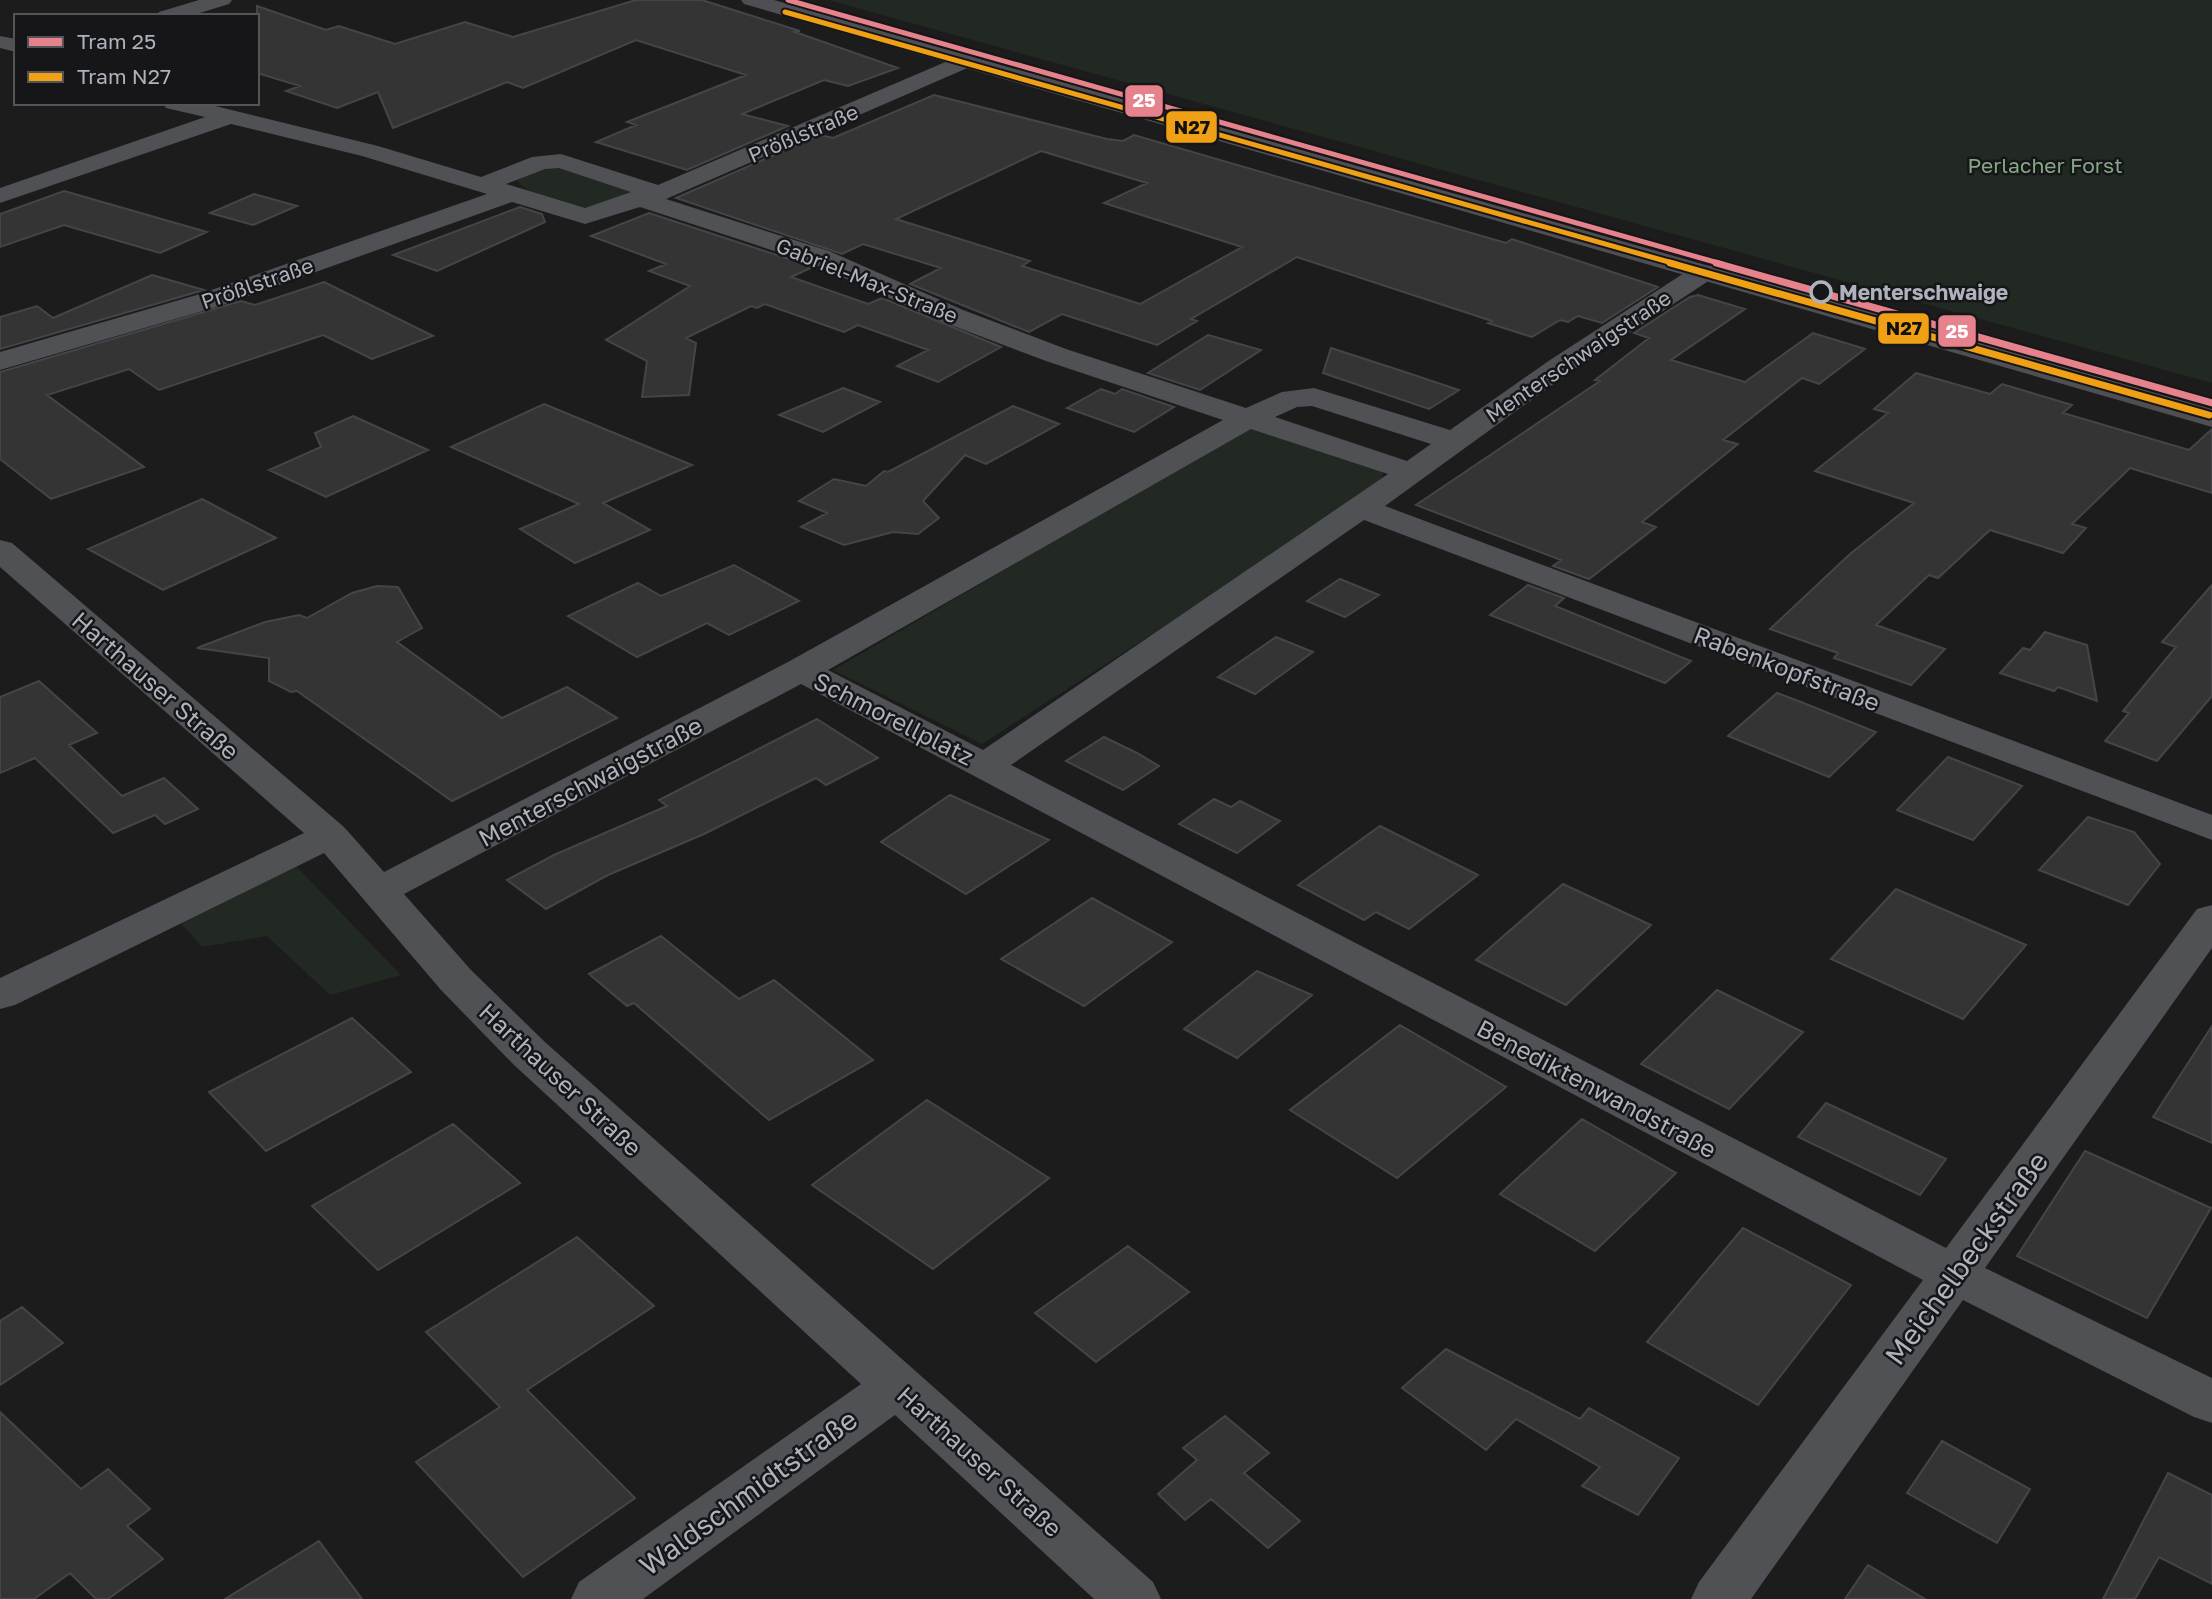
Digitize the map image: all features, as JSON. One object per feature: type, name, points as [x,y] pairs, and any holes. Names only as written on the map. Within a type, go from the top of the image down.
[{"type":"main road","points":[[751,0],[2212,418]]},
{"type":"street","points":[[173,14],[222,0]]},
{"type":"street","name":"Prößlstraße","points":[[648,195],[821,126],[964,61]]},
{"type":"street","points":[[181,105],[370,151],[585,216],[648,195]]},
{"type":"street","points":[[0,196],[226,118]]},
{"type":"street","name":"Gabriel-Max-Straße","points":[[482,185],[541,162],[561,161],[820,257],[953,316],[1055,355],[1249,418]]},
{"type":"street","name":"Prößlstraße","points":[[0,361],[210,300],[510,194]]},
{"type":"street","name":"Menterschwaigstraße","points":[[1452,441],[1704,272]]},
{"type":"street","name":"Schmorellplatz","points":[[801,670],[1249,418],[1292,398],[1314,397],[1452,441]]},
{"type":"street","points":[[1249,418],[1411,472]]},
{"type":"street","name":"Schmorellplatz","points":[[801,670],[986,765],[1362,508],[1452,441]]},
{"type":"street","name":"Rabenkopfstraße","points":[[1362,508],[2212,828]]},
{"type":"street","name":"Harthauser Straße","points":[[0,550],[330,835],[456,980],[530,1054],[1133,1599]]},
{"type":"street","name":"Menterschwaigstraße","points":[[379,891],[801,670]]},
{"type":"street","name":"Benediktenwandstraße","points":[[986,765],[1954,1274],[2212,1402]]},
{"type":"street","points":[[0,995],[330,835]]},
{"type":"street","name":"Meichelbeckstraße","points":[[1719,1599],[2212,918]]},
{"type":"street","name":"Waldschmidtstraße","points":[[599,1599],[897,1385]]},
{"type":"green space","name":"Perlacher Forst","points":[[828,0],[2212,0],[2212,383]]},
{"type":"green space","points":[[558,163],[635,189],[604,205],[585,209],[552,202],[531,192],[516,180]]},
{"type":"green space","points":[[1253,425],[1383,471],[1382,486],[982,744],[833,670]]},
{"type":"green space","points":[[294,864],[401,975],[330,995],[267,936],[202,947],[178,920]]},
{"type":"building","points":[[636,0],[702,0],[800,31],[795,32],[898,68],[848,86],[824,80],[742,114],[788,126],[687,170],[596,142],[636,125],[627,122],[746,75],[636,40],[523,88],[507,82],[393,128],[378,92],[337,108],[286,91],[300,86],[259,74],[257,6],[326,30],[339,26],[395,44],[465,22],[513,37]]},
{"type":"building","points":[[934,95],[1107,139],[1123,141],[1134,135],[1506,243],[1512,239],[1658,287],[1602,323],[1578,316],[1568,322],[1560,320],[1532,337],[1488,323],[1492,321],[1297,257],[1191,319],[1197,321],[1157,345],[1062,314],[1029,332],[910,284],[941,268],[863,244],[842,254],[676,198],[820,135],[833,138]],"holes":[[[1041,151],[1147,183],[1104,203],[1242,247],[1140,304],[1022,266],[1030,261],[896,219]]]},
{"type":"building","points":[[64,191],[207,232],[160,253],[64,225],[0,247],[0,214]]},
{"type":"building","points":[[254,194],[297,206],[253,225],[210,213]]},
{"type":"building","points":[[520,207],[542,214],[545,222],[437,271],[393,255]]},
{"type":"building","points":[[649,213],[813,267],[791,277],[868,304],[882,298],[1001,347],[938,382],[897,366],[928,350],[858,325],[844,332],[765,304],[757,308],[751,306],[686,338],[696,343],[689,395],[642,397],[647,361],[606,340],[690,286],[649,271],[666,264],[591,236]]},
{"type":"building","points":[[152,275],[204,290],[0,349],[0,317],[37,306],[53,318]]},
{"type":"building","points":[[324,282],[433,336],[372,359],[323,335],[159,390],[129,369],[47,395],[144,467],[51,499],[0,459],[0,372],[241,301],[255,305]]},
{"type":"building","points":[[1698,295],[1745,309],[1671,360],[1745,382],[1813,333],[1865,349],[1819,384],[1802,378],[1723,440],[1738,444],[1642,522],[1656,527],[1589,579],[1553,566],[1561,560],[1416,505],[1600,381],[1595,380],[1649,338],[1634,333],[1690,297]]},
{"type":"building","points":[[1208,335],[1261,350],[1200,390],[1148,373]]},
{"type":"building","points":[[1331,348],[1459,390],[1429,409],[1323,373]]},
{"type":"building","points":[[1916,373],[1990,394],[2002,384],[2072,405],[2063,413],[2189,450],[2212,429],[2212,493],[2130,468],[2072,524],[2086,528],[2063,553],[1990,530],[1938,578],[1929,575],[1876,625],[1945,649],[1911,685],[1834,658],[1838,653],[1770,629],[1850,554],[1914,503],[1815,471],[1888,413],[1874,409]]},
{"type":"building","points":[[843,388],[880,402],[823,432],[779,415]]},
{"type":"building","points":[[1101,389],[1115,394],[1122,389],[1174,407],[1134,432],[1067,408]]},
{"type":"building","points":[[544,404],[692,465],[603,503],[650,530],[575,563],[520,529],[579,504],[451,447]]},
{"type":"building","points":[[1013,406],[1059,424],[986,464],[965,455],[923,501],[939,518],[918,534],[893,532],[844,545],[801,527],[827,513],[799,501],[834,479],[866,486],[884,471],[888,472]]},
{"type":"building","points":[[353,416],[428,450],[326,497],[269,470],[321,447],[315,433]]},
{"type":"building","points":[[202,499],[276,538],[163,590],[88,549]]},
{"type":"building","points":[[734,565],[799,601],[729,635],[707,623],[637,657],[568,616],[638,583],[661,596]]},
{"type":"building","points":[[1340,579],[1379,595],[1345,617],[1307,601]]},
{"type":"building","points":[[1528,585],[1564,598],[1555,606],[1691,661],[1665,683],[1490,615]]},
{"type":"building","points":[[2212,585],[2212,696],[2157,761],[2105,741],[2129,713],[2123,711],[2176,647],[2162,642]]},
{"type":"building","points":[[377,586],[398,587],[422,628],[397,642],[502,718],[567,687],[617,718],[452,801],[297,691],[291,692],[269,681],[269,658],[197,648],[265,622],[299,615],[307,618],[352,593]]},
{"type":"building","points":[[2045,632],[2087,645],[2097,701],[2058,687],[2054,691],[2000,673],[2023,648],[2030,650]]},
{"type":"building","points":[[1276,637],[1313,652],[1255,694],[1218,677]]},
{"type":"building","points":[[39,681],[97,733],[69,745],[122,796],[164,778],[198,809],[165,824],[155,815],[113,833],[35,758],[0,773],[0,697]]},
{"type":"building","points":[[1777,693],[1876,732],[1829,777],[1728,736]]},
{"type":"building","points":[[817,719],[878,758],[826,785],[816,778],[704,834],[608,875],[546,909],[507,880],[554,855],[667,806],[659,800]]},
{"type":"building","points":[[1104,737],[1159,766],[1123,790],[1066,761]]},
{"type":"building","points":[[1948,757],[2022,786],[1973,840],[1897,810]]},
{"type":"building","points":[[950,795],[1049,840],[966,894],[881,842]]},
{"type":"building","points":[[1214,799],[1231,807],[1240,801],[1280,821],[1237,853],[1179,824]]},
{"type":"building","points":[[2088,817],[2134,832],[2160,864],[2128,905],[2039,870]]},
{"type":"building","points":[[1380,826],[1478,875],[1409,929],[1376,912],[1364,920],[1298,885]]},
{"type":"building","points":[[1563,884],[1651,925],[1566,1005],[1476,960]]},
{"type":"building","points":[[1896,889],[2026,945],[1963,1019],[1831,959]]},
{"type":"building","points":[[1092,898],[1172,942],[1084,1006],[1001,959]]},
{"type":"building","points":[[661,936],[739,999],[774,980],[873,1060],[769,1120],[634,1003],[627,1006],[589,974]]},
{"type":"building","points":[[1257,971],[1312,995],[1237,1058],[1184,1029]]},
{"type":"building","points":[[1717,990],[1803,1032],[1729,1109],[1641,1064]]},
{"type":"building","points":[[352,1018],[411,1072],[266,1151],[209,1092]]},
{"type":"building","points":[[1400,1025],[1506,1087],[1397,1178],[1290,1110]]},
{"type":"building","points":[[2212,1026],[2212,1143],[2153,1117]]},
{"type":"building","points":[[927,1100],[1049,1178],[933,1269],[812,1185]]},
{"type":"building","points":[[1826,1103],[1946,1159],[1920,1195],[1798,1137]]},
{"type":"building","points":[[1582,1119],[1676,1173],[1595,1251],[1500,1194]]},
{"type":"building","points":[[453,1124],[520,1183],[378,1270],[312,1206]]},
{"type":"building","points":[[2085,1151],[2211,1208],[2147,1318],[2017,1256]]},
{"type":"building","points":[[1743,1228],[1851,1285],[1758,1405],[1647,1342]]},
{"type":"building","points":[[577,1237],[654,1306],[527,1390],[635,1498],[523,1577],[416,1462],[500,1407],[426,1332]]},
{"type":"building","points":[[1128,1246],[1189,1292],[1096,1362],[1035,1313]]},
{"type":"building","points":[[22,1307],[63,1343],[0,1385],[0,1321]]},
{"type":"building","points":[[1446,1349],[1580,1419],[1589,1408],[1679,1458],[1638,1515],[1582,1486],[1600,1467],[1516,1419],[1486,1450],[1402,1388]]},
{"type":"building","points":[[0,1412],[81,1489],[108,1469],[150,1509],[127,1526],[163,1559],[108,1599],[96,1599],[70,1573],[34,1599],[0,1599]]},
{"type":"building","points":[[1225,1416],[1269,1453],[1244,1473],[1300,1521],[1268,1548],[1211,1499],[1185,1520],[1158,1494],[1197,1460],[1183,1448]]},
{"type":"building","points":[[1942,1441],[2030,1489],[1997,1543],[1907,1493]]},
{"type":"building","points":[[2168,1473],[2212,1495],[2212,1584],[2159,1557],[2135,1599],[2103,1599]]},
{"type":"building","points":[[319,1541],[362,1599],[225,1599]]},
{"type":"building","points":[[1868,1565],[1925,1599],[1845,1599]]},
{"type":"tram line","name":"25","points":[[788,0],[2212,403]]},
{"type":"tram line","name":"N27","points":[[785,12],[2209,415]]},
{"type":"place","name":"Menterschwaige","points":[[1821,292]]}]
